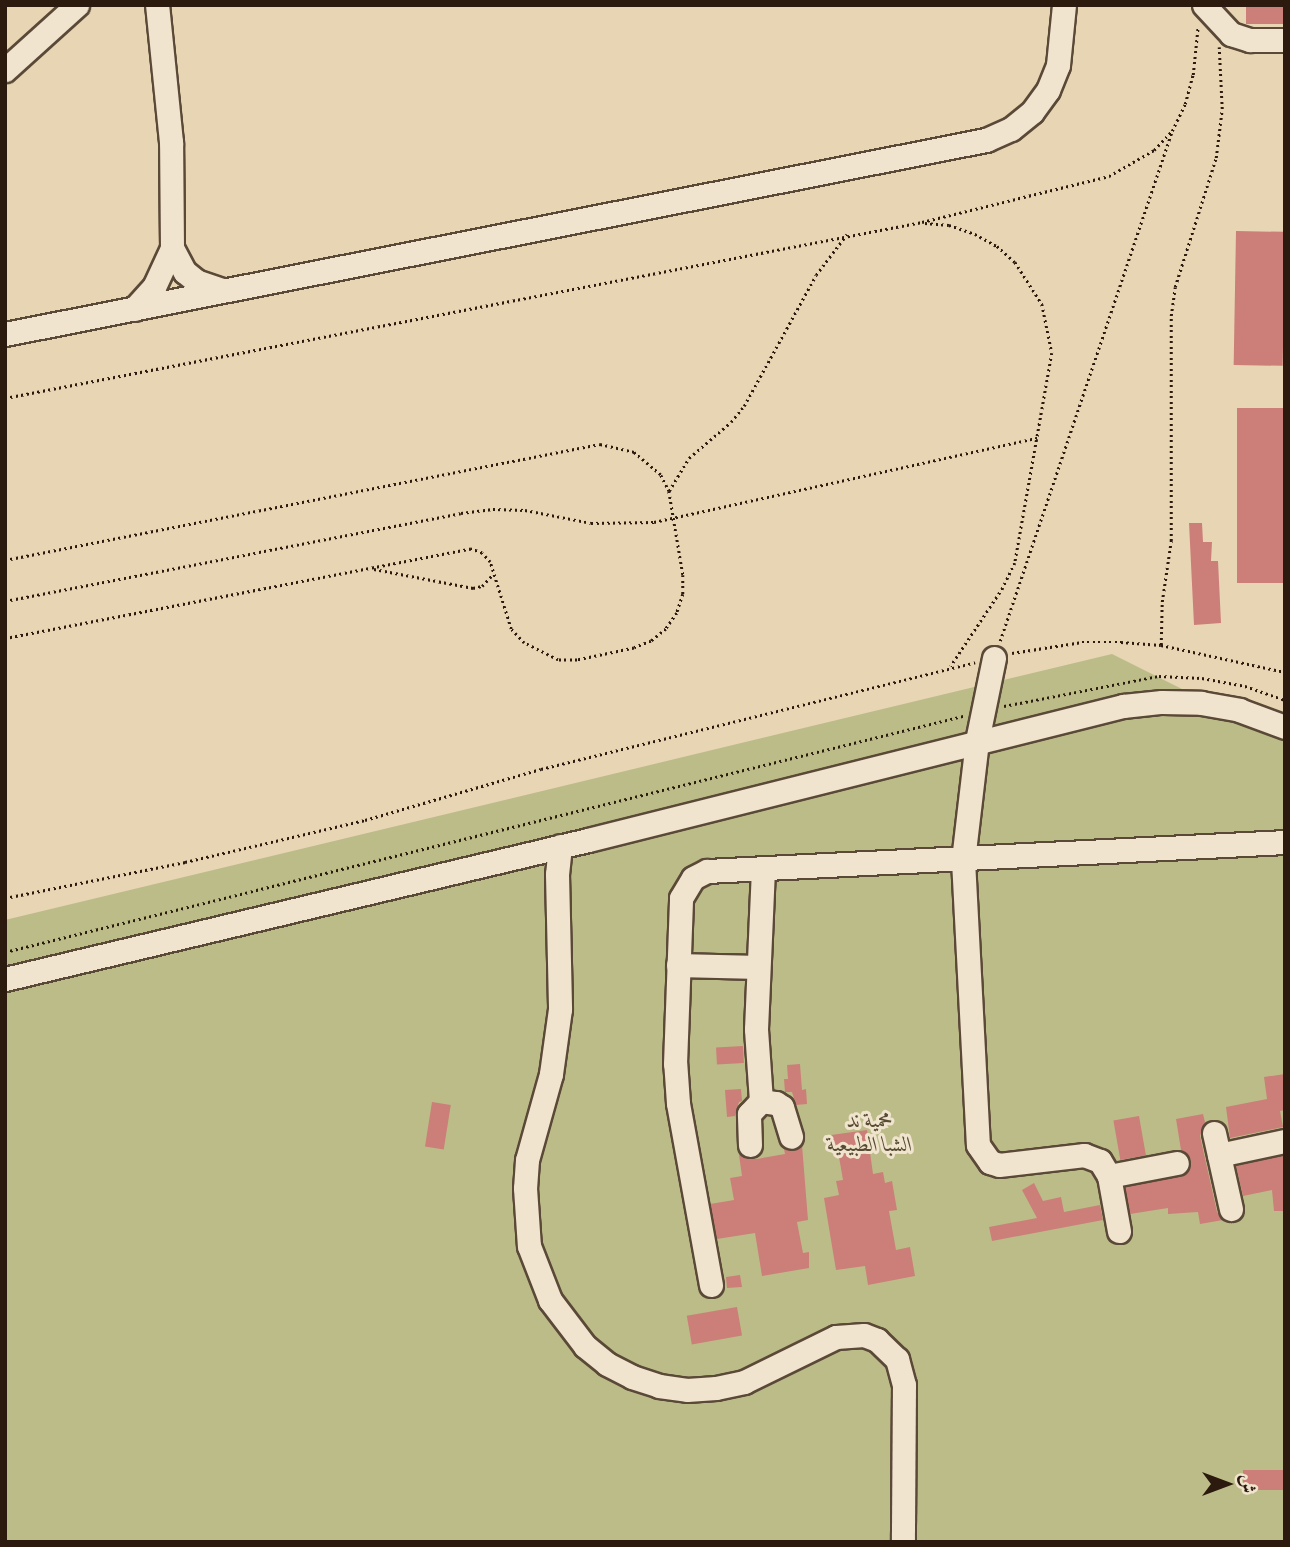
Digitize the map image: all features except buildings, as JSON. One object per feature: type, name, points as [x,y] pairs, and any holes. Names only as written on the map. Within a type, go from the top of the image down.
[{"type":"lane","points":[[5,71],[77,5]]},
{"type":"lane","points":[[134,309],[154,288],[172,248],[171,142],[157,5]]},
{"type":"lane","points":[[5,334],[986,140],[1021,120],[1048,90],[1058,65],[1064,5]]},
{"type":"lane","points":[[1206,15],[1240,38],[1285,40]]},
{"type":"lane","points":[[172,248],[185,272],[209,287],[222,290]]},
{"type":"lane","points":[[994,658],[977,741],[963,860],[978,1145],[990,1162],[999,1166],[1084,1154],[1092,1156],[1100,1161],[1109,1176],[1119,1231]]},
{"type":"lane","points":[[5,979],[536,852],[1083,714],[1162,702],[1201,703],[1239,710],[1285,727]]},
{"type":"lane","points":[[711,1285],[677,1090],[681,898],[688,884],[707,871],[1285,842]]},
{"type":"lane","points":[[560,846],[557,883],[560,1009],[551,1074],[533,1132],[525,1188],[529,1246],[550,1300],[585,1346],[607,1364],[650,1383],[687,1390],[744,1382],[836,1337],[864,1335],[877,1340],[897,1359],[904,1385],[906,1535]]},
{"type":"lane","points":[[536,852],[557,883]]},
{"type":"lane","points":[[761,1101],[755,1029],[762,869]]},
{"type":"lane","points":[[678,965],[758,967]]},
{"type":"lane","points":[[750,1145],[748,1114],[761,1101],[776,1102],[782,1107],[791,1138]]},
{"type":"lane","points":[[1231,1209],[1217,1144],[1285,1141]]},
{"type":"lane","points":[[1109,1176],[1177,1163]]},
{"type":"path","points":[[994,658],[1171,131],[1193,75],[1206,15]]},
{"type":"path","points":[[1160,645],[1162,602],[1171,541],[1171,316],[1175,288],[1209,182],[1220,134],[1222,84],[1206,15]]},
{"type":"path","points":[[5,398],[847,234],[922,222],[1109,176],[1153,150],[1171,131]]},
{"type":"path","points":[[922,222],[949,225],[975,234],[997,246],[1031,282],[1042,304],[1052,353],[1015,563],[1003,588],[951,668]]},
{"type":"path","points":[[669,491],[689,458],[731,422],[744,406],[816,275],[847,234]]},
{"type":"path","points":[[5,601],[461,513],[525,510],[612,525],[674,518],[1039,437]]},
{"type":"path","points":[[5,560],[600,444],[634,452],[662,475],[669,491],[674,518],[684,594],[677,613],[666,629],[652,641],[634,649],[577,660],[558,660],[524,643],[511,629],[490,562],[482,553],[471,549],[5,639]]},
{"type":"path","points":[[370,568],[473,588],[489,580],[494,573]]},
{"type":"path","points":[[5,898],[186,862],[365,820],[541,769],[951,668],[1082,642],[1160,645],[1285,672]]},
{"type":"path","points":[[5,952],[1069,691],[1159,676],[1202,678],[1245,686],[1285,700]]},
{"type":"green space","name":"محمية ند الشبا الطبيعية","points":[[1112,654],[1248,722],[1285,729],[1285,1542],[5,1542],[5,920]]}]
